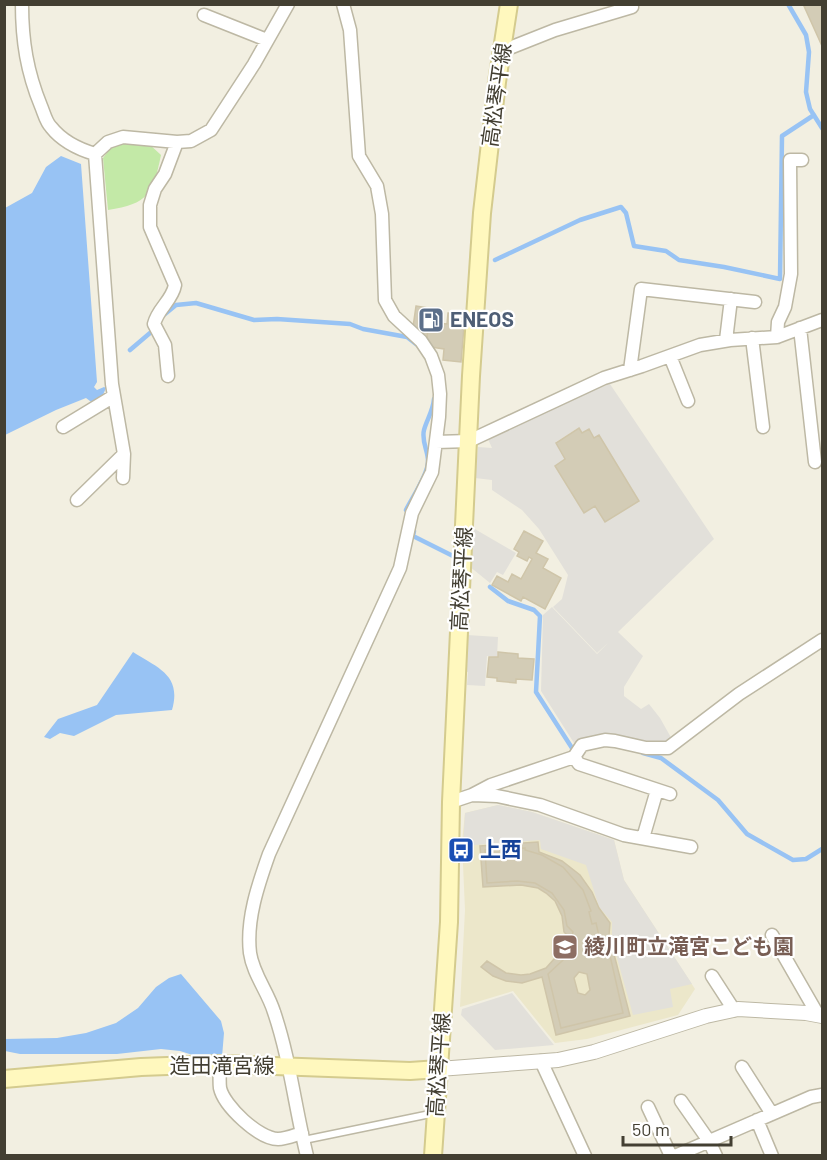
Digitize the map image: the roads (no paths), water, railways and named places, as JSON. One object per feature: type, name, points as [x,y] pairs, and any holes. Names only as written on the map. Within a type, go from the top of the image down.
[{"type":"main road","name":"高松琴平線","points":[[433,1155],[449,922],[451,802],[482,213],[509,4]]},
{"type":"main road","name":"造田滝宮線","points":[[4,1079],[141,1067],[220,1064],[410,1071],[439,1069]]},
{"type":"street","points":[[22,4],[26,62],[49,125],[64,140],[95,154]]},
{"type":"street","points":[[95,154],[108,142],[123,137],[177,142],[191,141],[211,130],[288,4]]},
{"type":"street","points":[[307,1155],[274,1011],[250,955],[250,931],[259,884],[269,854],[396,576],[412,513],[432,472],[440,394],[438,375],[431,356],[421,341],[394,316],[385,300],[382,214],[377,186],[358,156],[350,30],[343,4]]},
{"type":"street","points":[[502,51],[555,30],[632,7],[631,4]]},
{"type":"street","points":[[204,15],[267,40]]},
{"type":"street","points":[[168,376],[165,345],[154,324],[156,314],[174,294],[176,285],[150,226],[150,205],[177,142]]},
{"type":"street","points":[[95,154],[114,396],[124,454],[123,478]]},
{"type":"street","points":[[777,337],[778,322],[785,307],[791,274],[790,160],[802,160]]},
{"type":"street","points":[[630,370],[641,289],[755,302]]},
{"type":"street","points":[[726,340],[731,299]]},
{"type":"street","points":[[436,442],[469,441],[604,378],[700,345],[726,340],[777,337],[822,320]]},
{"type":"street","points":[[800,328],[816,462]]},
{"type":"street","points":[[752,338],[763,427]]},
{"type":"street","points":[[670,356],[688,401]]},
{"type":"street","points":[[63,427],[114,396]]},
{"type":"street","points":[[77,500],[124,454]]},
{"type":"street","points":[[451,802],[491,785],[574,757],[582,745],[605,740],[646,748],[668,748],[739,694],[822,640]]},
{"type":"street","points":[[574,757],[579,764],[670,794]]},
{"type":"street","points":[[643,838],[657,790]]},
{"type":"street","points":[[472,795],[497,796],[540,805],[624,835],[691,847]]},
{"type":"street","points":[[772,935],[820,1016]]},
{"type":"street","points":[[712,976],[734,1010]]},
{"type":"street","points":[[439,1069],[542,1061],[594,1052],[706,1016],[734,1010],[764,1009],[806,1012],[820,1016]]},
{"type":"street","points":[[542,1061],[585,1155]]},
{"type":"street","points":[[220,1064],[220,1088],[225,1099],[245,1120],[262,1134],[278,1139],[302,1137]]},
{"type":"street","points":[[742,1067],[772,1114]]},
{"type":"street","points":[[675,1155],[811,1097],[822,1095]]},
{"type":"street","points":[[681,1101],[716,1155]]},
{"type":"street","points":[[648,1107],[670,1155]]},
{"type":"street","points":[[757,1120],[770,1155]]},
{"type":"lane","points":[[302,1137],[436,1113]]},
{"type":"water","points":[[61,156],[81,164],[97,382],[94,387],[97,390],[106,388],[102,397],[94,404],[86,398],[5,435],[5,208],[32,193],[46,167]]},
{"type":"water","points":[[133,652],[159,668],[171,680],[174,688],[172,710],[116,715],[74,736],[60,733],[50,739],[44,737],[58,719],[97,705]]},
{"type":"water","points":[[181,974],[221,1021],[224,1033],[222,1057],[199,1057],[180,1051],[161,1049],[117,1054],[20,1054],[5,1051],[4,1039],[57,1038],[86,1033],[116,1023],[138,1008],[156,987],[169,978]]},
{"type":"waterway","points":[[788,4],[806,35],[809,52],[806,92],[810,109],[822,128]]},
{"type":"waterway","points":[[495,260],[580,220],[621,207],[626,213],[634,246],[666,251],[679,260],[780,279],[782,136],[814,115]]},
{"type":"waterway","points":[[165,314],[176,305],[196,303],[254,320],[277,319],[350,324],[363,329],[407,337],[416,344]]},
{"type":"waterway","points":[[130,350],[150,333]]},
{"type":"waterway","points":[[408,511],[406,510],[427,468],[428,459],[423,434],[434,399]]},
{"type":"waterway","points":[[414,531],[413,536],[455,557]]},
{"type":"waterway","points":[[490,587],[508,601],[534,610],[540,616],[536,692],[572,748]]},
{"type":"waterway","points":[[643,753],[661,758],[718,800],[747,834],[793,860],[806,859],[822,849]]},
{"type":"place","name":"ENEOS","points":[[431,320]]},
{"type":"place","name":"上西","points":[[461,850]]},
{"type":"place","name":"綾川町立滝宮こども園","points":[[565,947]]}]
